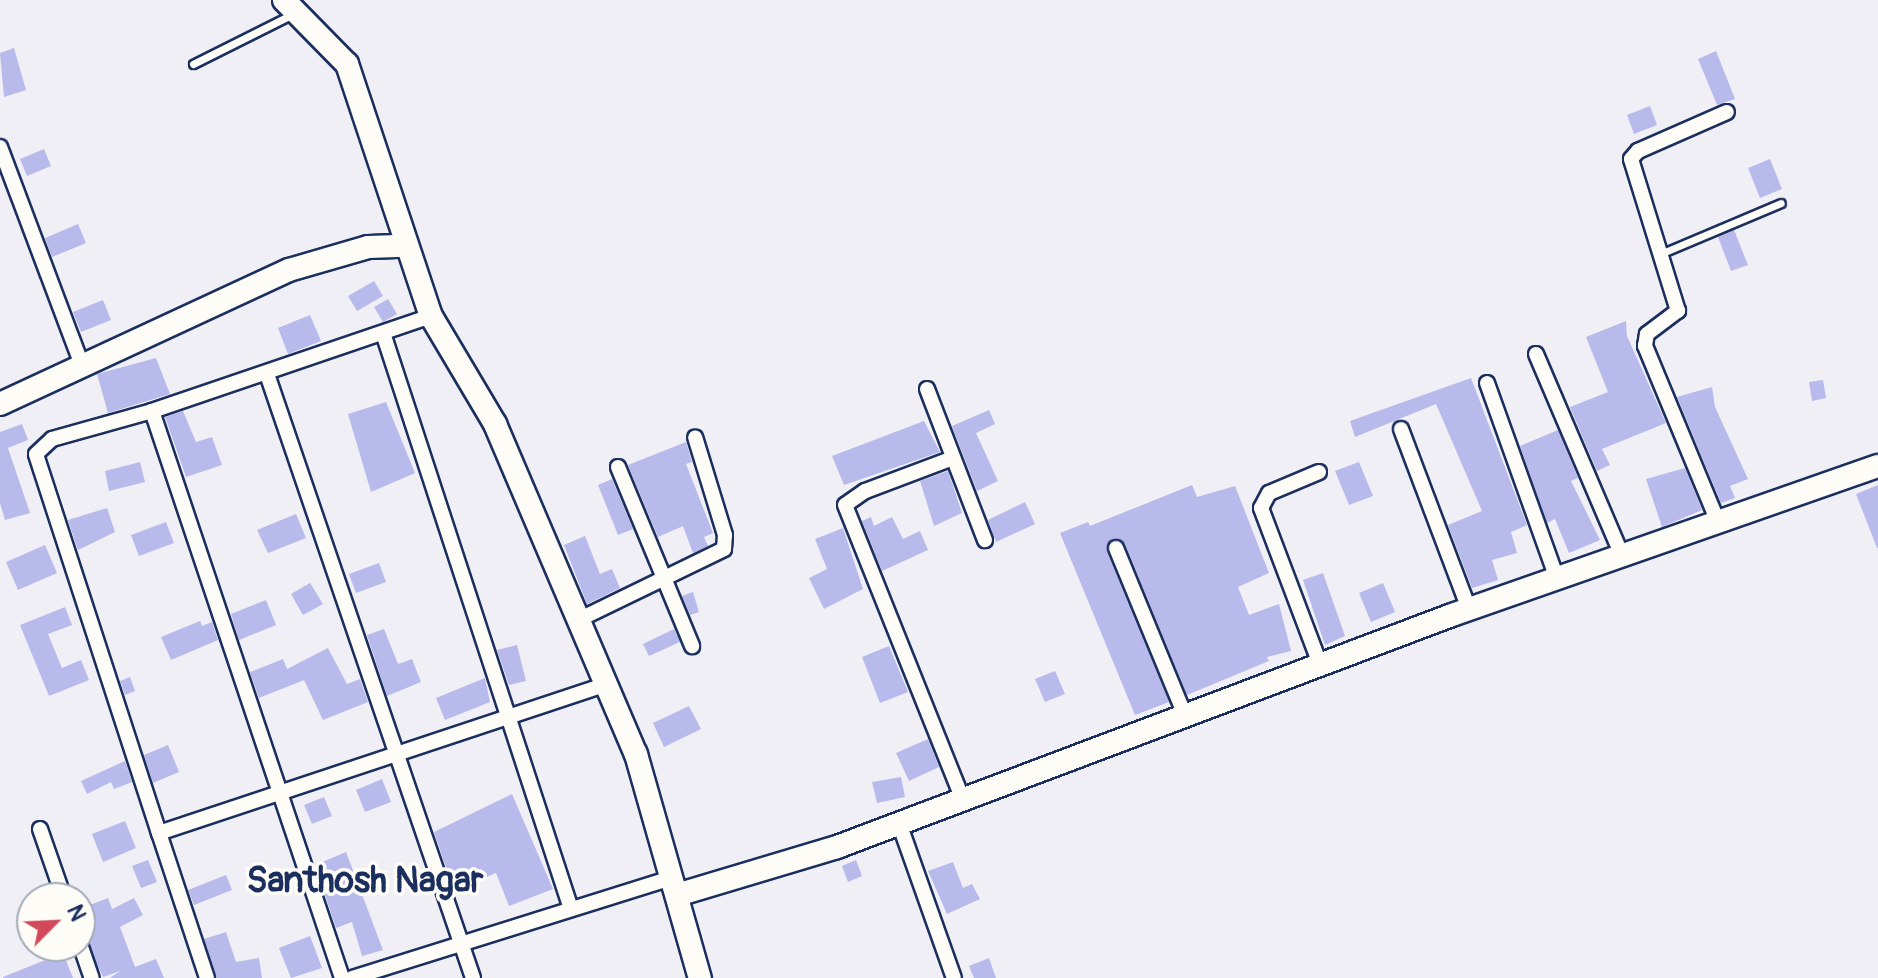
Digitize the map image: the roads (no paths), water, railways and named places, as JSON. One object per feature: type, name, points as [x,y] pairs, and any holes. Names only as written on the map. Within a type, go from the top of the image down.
[{"type":"main road","points":[[290,6],[347,64],[426,318],[495,424],[636,754],[700,978]]},
{"type":"main road","points":[[0,404],[81,362],[289,270],[368,247],[405,246]]},
{"type":"main road","points":[[674,886],[899,823],[1186,718],[1469,609],[1878,466]]},
{"type":"street","points":[[1718,522],[1644,340],[1678,311],[1631,159],[1638,151],[1727,112]]},
{"type":"street","points":[[0,147],[81,362]]},
{"type":"street","points":[[207,978],[36,454],[52,439],[267,374],[426,318]]},
{"type":"street","points":[[390,330],[507,719],[571,909]]},
{"type":"street","points":[[1536,354],[1622,556]]},
{"type":"street","points":[[267,374],[458,944],[473,978]]},
{"type":"street","points":[[1487,383],[1557,579]]},
{"type":"street","points":[[927,389],[985,540]]},
{"type":"street","points":[[152,411],[342,978]]},
{"type":"street","points":[[1401,429],[1469,609]]},
{"type":"street","points":[[580,619],[724,549],[725,535],[695,437]]},
{"type":"street","points":[[953,458],[865,491],[845,505],[963,800]]},
{"type":"street","points":[[618,467],[692,646]]},
{"type":"street","points":[[1319,472],[1269,493],[1261,508],[1321,667]]},
{"type":"street","points":[[1116,548],[1186,718]]},
{"type":"street","points":[[159,833],[607,684]]},
{"type":"street","points":[[899,823],[954,978]]},
{"type":"street","points":[[40,829],[58,882]]},
{"type":"street","points":[[352,978],[373,975],[458,944],[571,909],[674,886]]},
{"type":"lane","points":[[193,64],[290,6]]},
{"type":"lane","points":[[1660,254],[1781,203]]},
{"type":"district","name":"Santhosh Nagar","points":[[365,881]]}]
